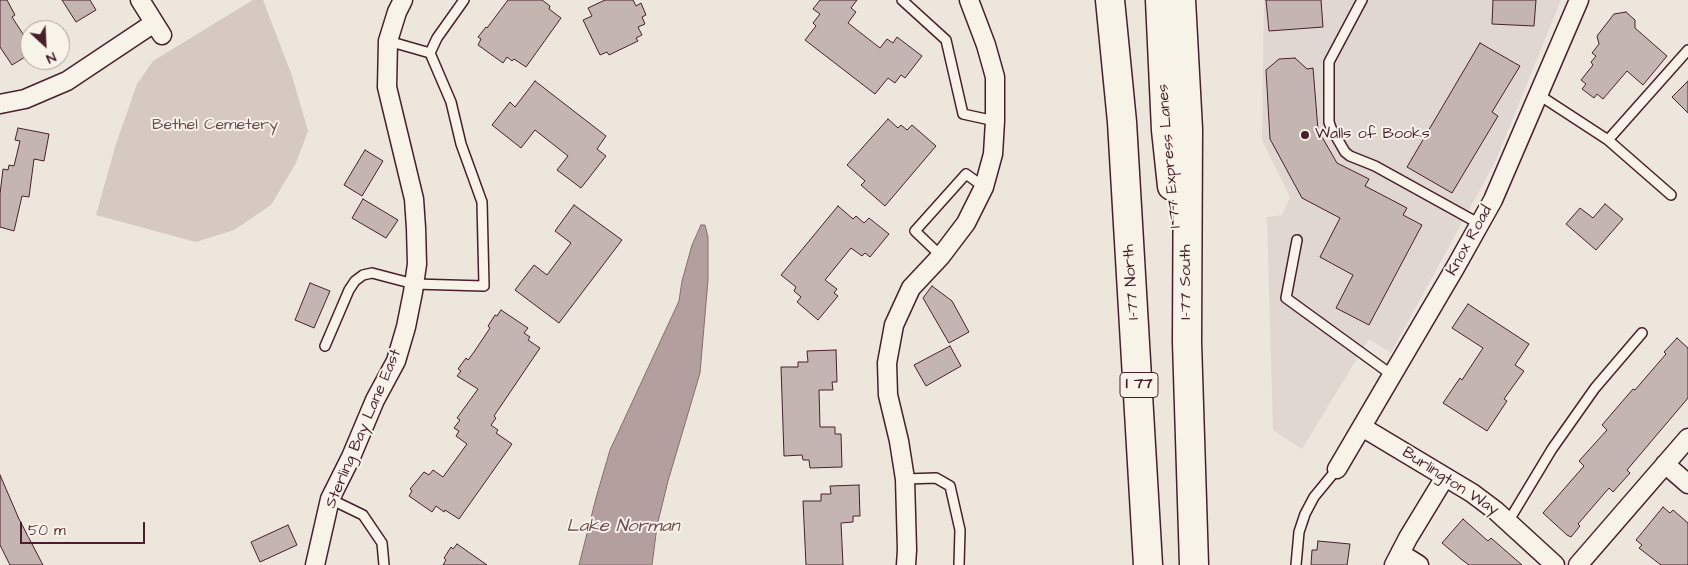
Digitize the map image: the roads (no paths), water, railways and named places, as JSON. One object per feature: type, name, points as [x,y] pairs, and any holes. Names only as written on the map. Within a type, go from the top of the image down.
[{"type":"highway","name":"I-77 North","points":[[1110,0],[1122,122],[1148,565]]},
{"type":"highway","name":"I 77","points":[[1121,0],[1122,122]]},
{"type":"highway","name":"I 77 Express Lanes","points":[[1160,0],[1166,130],[1187,342]]},
{"type":"highway","name":"I-77 South","points":[[1181,0],[1188,129],[1187,342],[1194,565]]},
{"type":"street","points":[[0,104],[25,99],[46,91],[158,29],[140,0]]},
{"type":"street","name":"Sterling Bay Lane East","points":[[314,565],[330,499],[375,400],[396,361],[406,327],[414,284],[416,246],[414,199],[392,113],[388,87],[388,41],[397,12],[404,0]]},
{"type":"street","points":[[906,565],[908,550],[905,479],[899,441],[888,395],[887,363],[894,325],[911,288],[941,256],[966,223],[984,187],[993,154],[995,121],[994,78],[986,45],[969,0]]},
{"type":"street","name":"Knox Road","points":[[1337,469],[1455,268],[1492,200],[1580,0]]},
{"type":"street","name":"Burlington Way","points":[[1362,427],[1472,493],[1508,522],[1555,565]]},
{"type":"street","points":[[1578,565],[1688,438]]},
{"type":"street","points":[[1665,464],[1688,484]]},
{"type":"street","points":[[1419,565],[1397,559],[1446,477]]},
{"type":"lane","points":[[324,346],[349,290],[355,281],[363,275],[372,273],[414,284],[484,286],[482,202],[461,144],[451,102],[430,53],[437,38],[464,0]]},
{"type":"lane","points":[[902,0],[946,40],[963,114],[995,121]]},
{"type":"lane","points":[[1362,0],[1329,62],[1329,122],[1331,128],[1345,152],[1350,156],[1375,166],[1478,223]]},
{"type":"lane","points":[[388,41],[430,53]]},
{"type":"lane","points":[[1608,140],[1688,50]]},
{"type":"lane","points":[[1538,95],[1608,140],[1671,194]]},
{"type":"lane","points":[[941,256],[915,231],[966,174],[984,187]]},
{"type":"lane","points":[[1297,240],[1286,298],[1392,376]]},
{"type":"lane","points":[[1508,522],[1552,449],[1595,388],[1642,333]]},
{"type":"lane","points":[[1296,565],[1299,532],[1305,514],[1314,497],[1337,469]]},
{"type":"lane","points":[[905,479],[936,478],[950,486],[960,530],[959,565]]},
{"type":"lane","points":[[330,499],[363,515],[382,543],[384,565]]},
{"type":"water","name":"Lake Norman","points":[[701,225],[705,225],[708,237],[708,280],[700,373],[668,481],[657,526],[652,565],[579,565],[610,450],[679,301],[682,281],[692,245]]},
{"type":"place","name":"Walls of Books","points":[[1305,135]]},
{"type":"park label","name":"Bethel Cemetery","points":[[215,126]]}]
